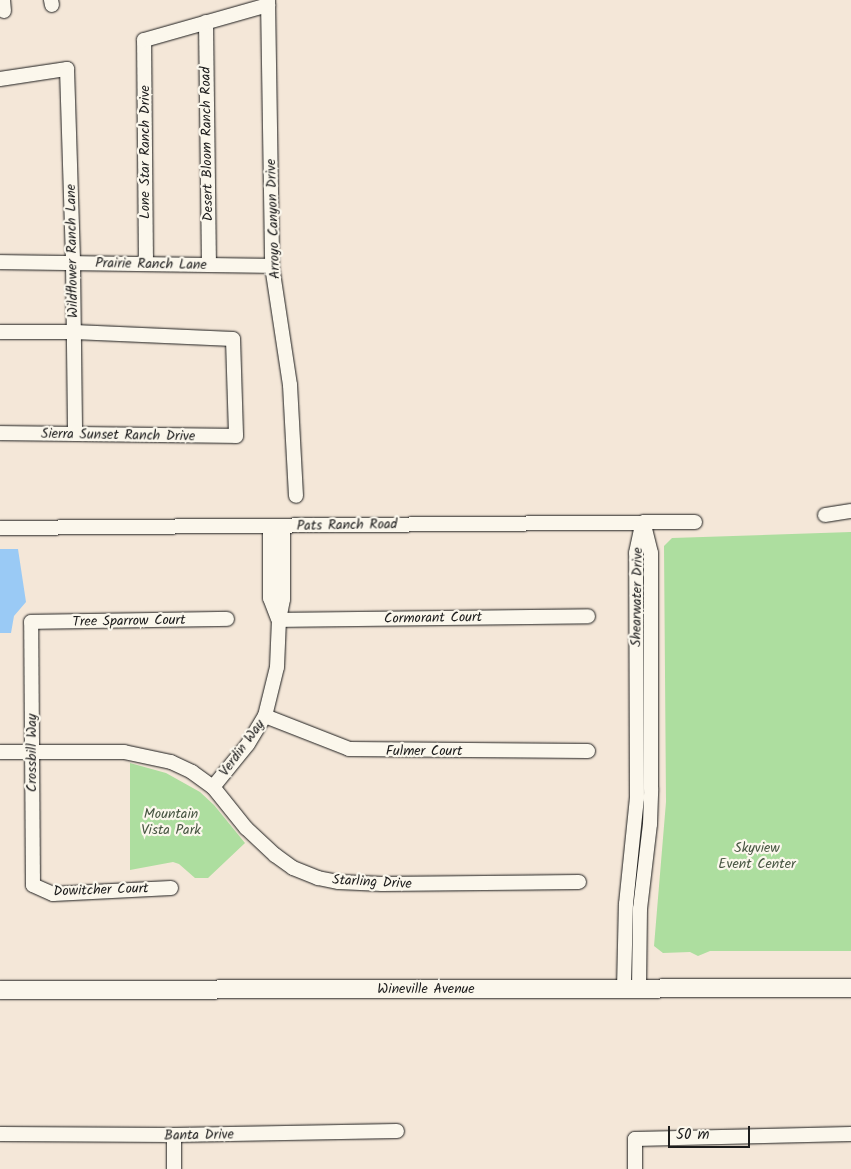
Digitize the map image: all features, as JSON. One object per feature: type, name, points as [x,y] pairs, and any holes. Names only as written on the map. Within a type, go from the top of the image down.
[{"type":"main road","name":"Wineville Avenue","points":[[0,990],[851,988]]},
{"type":"street","points":[[206,22],[268,2]]},
{"type":"street","name":"Arroyo Canyon Drive","points":[[268,2],[272,266],[290,385],[296,496]]},
{"type":"street","name":"Lone Star Ranch Drive","points":[[146,264],[144,40],[206,22]]},
{"type":"street","name":"Desert Bloom Ranch Road","points":[[206,22],[209,265]]},
{"type":"street","name":"Wildflower Ranch Lane","points":[[0,79],[67,69],[73,264],[75,434]]},
{"type":"street","name":"Prairie Ranch Lane","points":[[0,262],[272,266]]},
{"type":"street","points":[[0,332],[74,332]]},
{"type":"street","name":"Sierra Sunset Ranch Drive","points":[[0,433],[236,436],[233,339],[74,332]]},
{"type":"street","points":[[825,515],[851,511]]},
{"type":"street","name":"Shearwater Drive","points":[[631,989],[650,824],[650,553],[643,522]]},
{"type":"street","name":"Pats Ranch Road","points":[[0,528],[695,522]]},
{"type":"street","name":"Verdin Way","points":[[213,787],[248,744],[265,716],[277,667],[279,620],[283,599],[276,526]]},
{"type":"street","name":"Cormorant Court","points":[[279,620],[588,616]]},
{"type":"street","name":"Tree Sparrow Court","points":[[32,622],[227,619]]},
{"type":"street","name":"Crossbill Way","points":[[32,622],[33,885]]},
{"type":"street","name":"Fulmer Court","points":[[265,716],[349,749],[588,752]]},
{"type":"street","name":"Starling Drive","points":[[0,752],[124,752],[171,762],[192,772],[213,787],[246,828],[275,855],[293,868],[318,878],[339,882],[382,884],[580,882]]},
{"type":"street","name":"Dowitcher Court","points":[[33,885],[53,894],[171,888]]},
{"type":"street","name":"Banta Drive","points":[[0,1134],[174,1135],[397,1131]]},
{"type":"street","points":[[635,1169],[635,1139],[851,1134]]},
{"type":"street","points":[[174,1135],[174,1169]]},
{"type":"green space","name":"Skyview Event Center","points":[[851,532],[851,951],[710,951],[698,956],[690,952],[663,953],[654,946],[666,802],[664,546],[672,538]]},
{"type":"green space","name":"Mountain Vista Park","points":[[130,763],[166,773],[200,792],[214,805],[245,843],[208,878],[195,878],[179,864],[173,862],[130,870]]},
{"type":"water","points":[[0,549],[18,549],[26,602],[14,616],[11,633],[0,633]]}]
